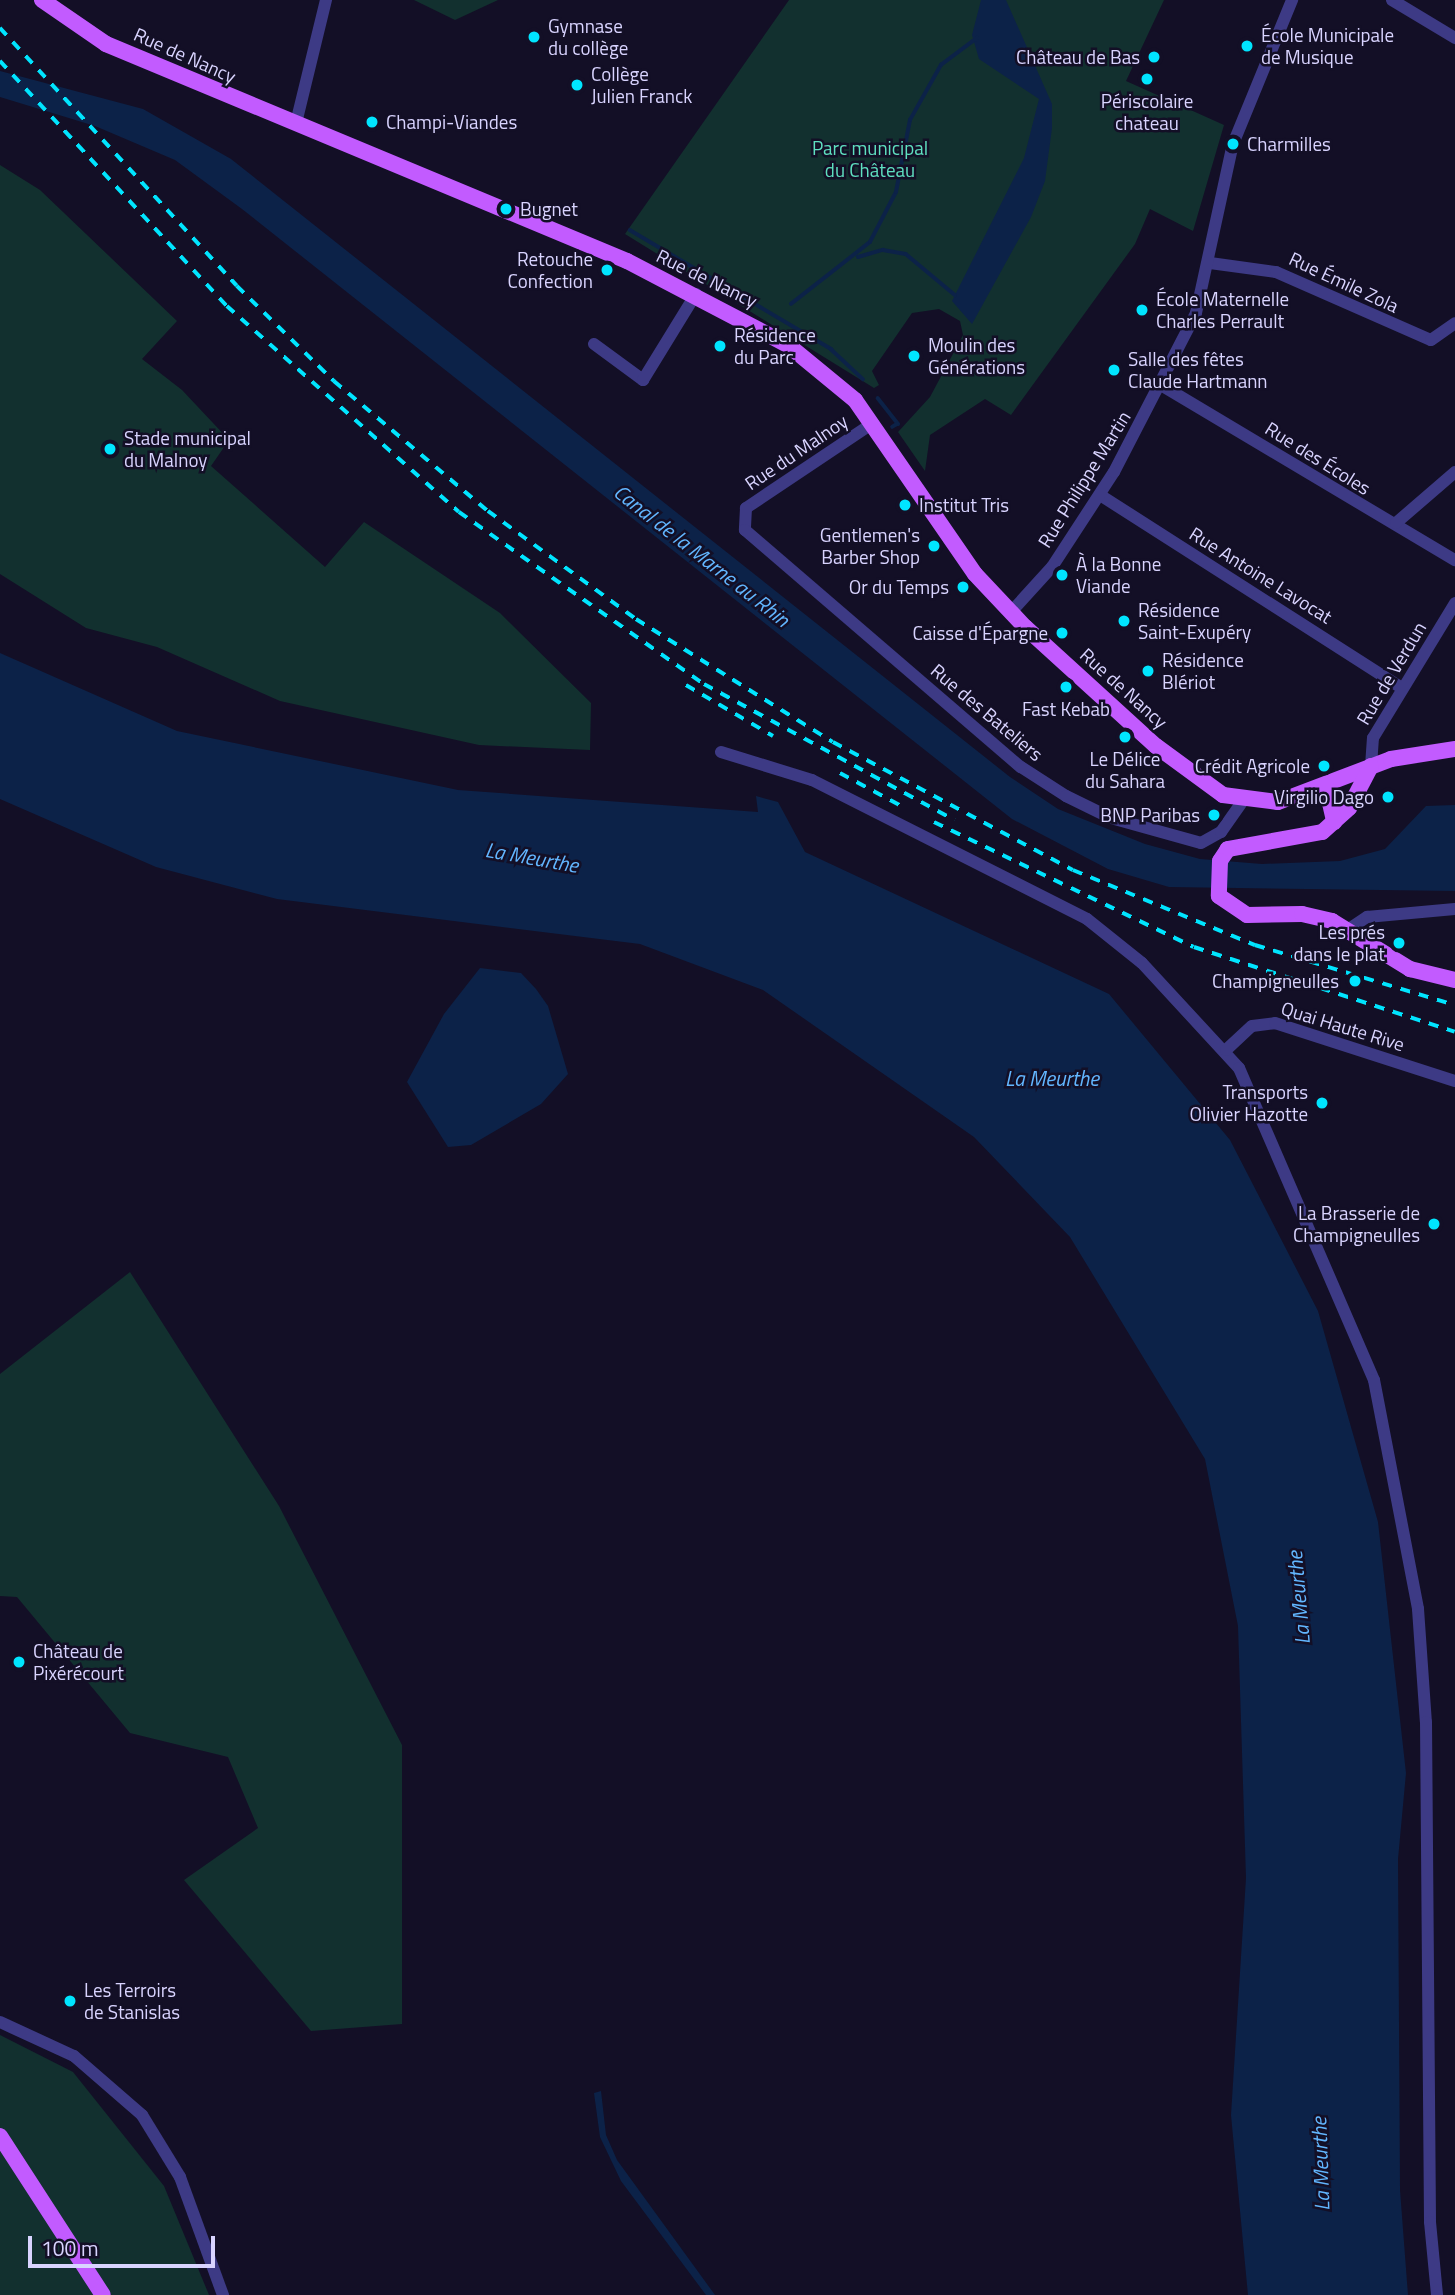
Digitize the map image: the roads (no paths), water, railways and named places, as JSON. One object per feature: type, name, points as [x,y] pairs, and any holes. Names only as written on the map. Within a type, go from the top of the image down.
[{"type":"main road","name":"Rue de Nancy","points":[[42,0],[106,44],[696,294],[812,362],[873,423],[975,574],[1011,612],[1156,746],[1242,802]]},
{"type":"main road","points":[[1242,802],[1278,802],[1371,766],[1455,749]]},
{"type":"main road","points":[[1371,766],[1354,801],[1334,822],[1311,837],[1243,842],[1221,858],[1218,891],[1231,908],[1250,915],[1302,914],[1349,929],[1410,969],[1455,980]]},
{"type":"main road","points":[[1325,786],[1334,822]]},
{"type":"main road","points":[[0,2136],[103,2295]]},
{"type":"street","points":[[296,123],[326,0]]},
{"type":"street","name":"Rue Philippe Martin","points":[[1011,612],[1052,566],[1100,495],[1161,385],[1201,301],[1210,262],[1211,226],[1233,144],[1292,0]]},
{"type":"street","points":[[1392,0],[1455,38]]},
{"type":"street","name":"Rue Émile Zola","points":[[1210,262],[1276,272],[1431,340],[1455,323]]},
{"type":"street","points":[[594,344],[643,380],[696,294]]},
{"type":"street","name":"Rue des Écoles","points":[[1161,385],[1305,477],[1385,523],[1396,523],[1455,560]]},
{"type":"street","name":"Rue du Malnoy","points":[[742,514],[873,423]]},
{"type":"street","points":[[1396,523],[1455,472]]},
{"type":"street","name":"Rue Antoine Lavocat","points":[[1100,495],[1402,688]]},
{"type":"street","name":"Rue des Bateliers","points":[[742,514],[745,530],[772,556],[1021,767],[1066,796],[1111,818],[1201,843],[1220,832],[1242,802]]},
{"type":"street","name":"Rue de Verdun","points":[[1371,766],[1374,738],[1455,603]]},
{"type":"street","points":[[721,752],[812,780],[1087,919],[1142,963],[1226,1050],[1357,1333],[1393,1453],[1425,1672],[1430,2222],[1437,2295]]},
{"type":"street","points":[[1349,929],[1367,917],[1455,909]]},
{"type":"street","name":"Quai Haute Rive","points":[[1226,1050],[1252,1026],[1275,1023],[1455,1081]]},
{"type":"street","points":[[0,2022],[74,2056],[142,2115],[180,2177],[223,2295]]},
{"type":"water","points":[[981,0],[1006,0],[1052,104],[1052,128],[1045,181],[1031,217],[972,324],[952,301],[1024,158],[1039,99],[979,59],[972,35]]},
{"type":"water","name":"Canal de la Marne au Rhin","points":[[0,71],[143,109],[231,159],[1010,777],[1058,809],[1145,844],[1200,859],[1262,864],[1340,861],[1385,849],[1426,806],[1455,805],[1455,891],[1169,887],[1108,869],[1012,819],[242,209],[175,160],[95,126],[0,97]]},
{"type":"water","name":"La Meurthe","points":[[0,653],[177,731],[458,790],[758,812],[756,796],[778,802],[805,852],[1109,994],[1230,1140],[1318,1311],[1378,1522],[1406,1773],[1398,1859],[1400,2190],[1408,2295],[1248,2295],[1231,2115],[1246,1878],[1238,1626],[1205,1459],[1070,1237],[974,1137],[763,990],[640,944],[277,899],[156,867],[0,799]]},
{"type":"water","points":[[480,968],[521,973],[536,989],[548,1006],[568,1074],[541,1104],[471,1145],[448,1147],[407,1082],[444,1014]]},
{"type":"water","points":[[601,2091],[606,2135],[617,2160],[715,2295],[706,2295],[621,2181],[600,2137],[594,2093]]},
{"type":"waterway","points":[[791,304],[870,242],[896,192],[910,120],[941,65],[977,38]]},
{"type":"waterway","points":[[630,230],[831,349],[863,379]]},
{"type":"waterway","points":[[858,257],[883,250],[906,254],[955,295]]},
{"type":"waterway","points":[[878,398],[898,424],[893,427]]},
{"type":"railway","points":[[0,28],[237,286],[334,381],[488,511],[636,619],[833,742],[1073,870],[1255,945],[1455,1005]]},
{"type":"railway","points":[[0,61],[227,306],[459,512],[704,684],[954,820]]},
{"type":"railway","points":[[686,685],[773,736]]},
{"type":"railway","points":[[840,773],[905,808]]},
{"type":"railway","points":[[934,822],[1194,947],[1455,1032]]},
{"type":"place","name":"Gymnase du collège","points":[[534,37]]},
{"type":"place","name":"École Municipale de Musique","points":[[1247,46]]},
{"type":"place","name":"Château de Bas","points":[[1154,57]]},
{"type":"place","name":"Périscolaire chateau","points":[[1147,79]]},
{"type":"place","name":"Collège Julien Franck","points":[[577,85]]},
{"type":"place","name":"Champi-Viandes","points":[[372,122]]},
{"type":"place","name":"Charmilles","points":[[1233,144]]},
{"type":"place","name":"Bugnet","points":[[506,209]]},
{"type":"place","name":"Retouche Confection","points":[[607,270]]},
{"type":"place","name":"École Maternelle Charles Perrault","points":[[1142,310]]},
{"type":"place","name":"Résidence du Parc","points":[[720,346]]},
{"type":"place","name":"Moulin des Générations","points":[[914,356]]},
{"type":"place","name":"Salle des fêtes Claude Hartmann","points":[[1114,370]]},
{"type":"place","name":"Stade municipal du Malnoy","points":[[110,449]]},
{"type":"place","name":"Institut Tris","points":[[905,505]]},
{"type":"place","name":"Gentlemen's Barber Shop","points":[[934,546]]},
{"type":"place","name":"À la Bonne Viande","points":[[1062,575]]},
{"type":"place","name":"Or du Temps","points":[[963,587]]},
{"type":"place","name":"Résidence Saint-Exupéry","points":[[1124,621]]},
{"type":"place","name":"Caisse d'Épargne","points":[[1062,633]]},
{"type":"place","name":"Résidence Blériot","points":[[1148,671]]},
{"type":"place","name":"Fast Kebab","points":[[1066,687]]},
{"type":"place","name":"Le Délice du Sahara","points":[[1125,737]]},
{"type":"place","name":"Crédit Agricole","points":[[1324,766]]},
{"type":"place","name":"Virgilio Dago","points":[[1388,797]]},
{"type":"place","name":"BNP Paribas","points":[[1214,815]]},
{"type":"place","name":"Les prés dans le plat","points":[[1399,943]]},
{"type":"place","name":"Champigneulles","points":[[1355,981]]},
{"type":"place","name":"Transports Olivier Hazotte","points":[[1322,1103]]},
{"type":"place","name":"La Brasserie de Champigneulles","points":[[1434,1224]]},
{"type":"place","name":"Château de Pixérécourt","points":[[19,1662]]},
{"type":"place","name":"Les Terroirs de Stanislas","points":[[70,2001]]},
{"type":"park label","name":"Parc municipal du Château","points":[[870,159]]}]
